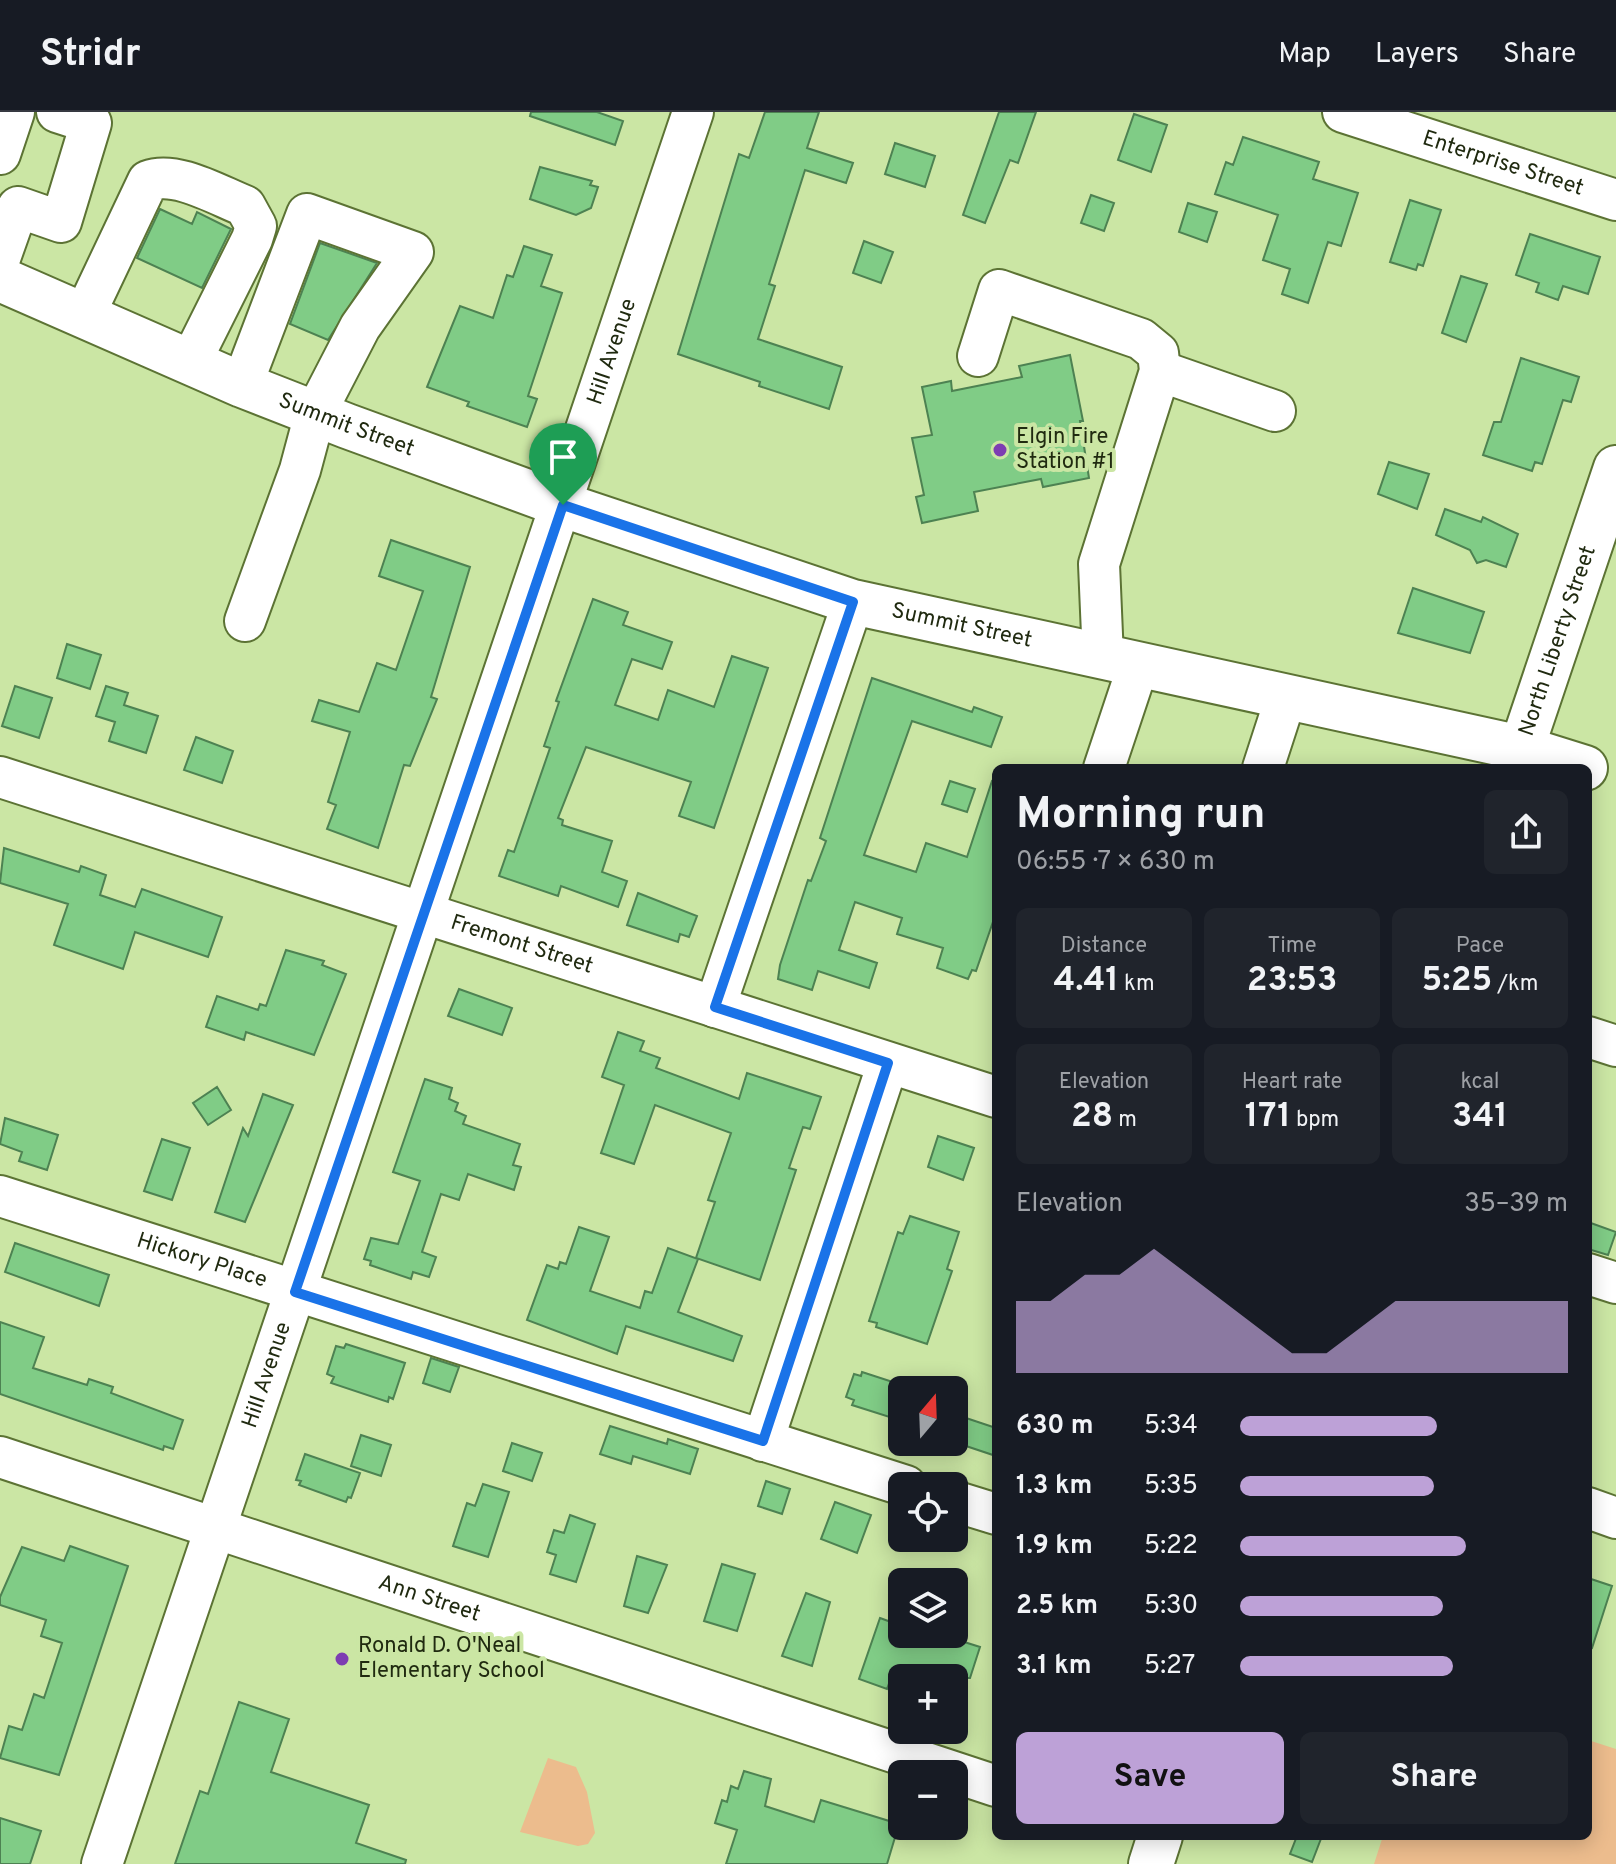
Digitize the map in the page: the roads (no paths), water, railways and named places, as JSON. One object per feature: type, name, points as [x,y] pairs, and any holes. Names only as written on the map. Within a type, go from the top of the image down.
[{"type":"main road","name":"Summit Street","points":[[0,279],[315,414],[563,505],[853,602],[1286,697],[1518,758],[1559,764]]},
{"type":"main road","name":"North Liberty Street","points":[[1518,758],[1616,468]]},
{"type":"main road","name":"Summit Street","points":[[1592,770],[1616,778]]},
{"type":"street","points":[[0,154],[14,112]]},
{"type":"street","points":[[0,258],[9,204],[61,222],[91,123],[57,112]]},
{"type":"street","name":"Hill Avenue","points":[[102,1864],[563,505],[693,112]]},
{"type":"street","name":"Enterprise Street","points":[[1343,112],[1616,200]]},
{"type":"street","points":[[84,316],[135,202],[148,181],[156,178],[181,182],[245,206],[256,226],[252,239],[190,363]]},
{"type":"street","points":[[242,385],[307,214],[413,252],[360,327],[315,414],[300,470],[245,621]]},
{"type":"street","points":[[978,356],[999,290],[1141,339],[1158,353],[1160,371],[1099,564],[1121,662],[1105,764]]},
{"type":"street","points":[[1160,371],[1275,411]]},
{"type":"street","points":[[715,1007],[853,602]]},
{"type":"street","points":[[1264,764],[1286,697]]},
{"type":"street","name":"Fremont Street","points":[[0,777],[888,1063],[992,1093]]},
{"type":"street","points":[[1592,1038],[1616,1046]]},
{"type":"street","points":[[763,1441],[888,1063]]},
{"type":"street","name":"Hickory Place","points":[[0,1196],[888,1480]]},
{"type":"street","points":[[1592,1275],[1616,1283]]},
{"type":"street","name":"Ann Street","points":[[0,1457],[992,1785]]},
{"type":"street","points":[[968,1505],[992,1513]]},
{"type":"street","points":[[1592,1509],[1616,1518]]},
{"type":"place","name":"Elgin Fire Station #1","points":[[1000,450]]},
{"type":"place","name":"Ronald D. O'Neal Elementary School","points":[[342,1659]]}]
